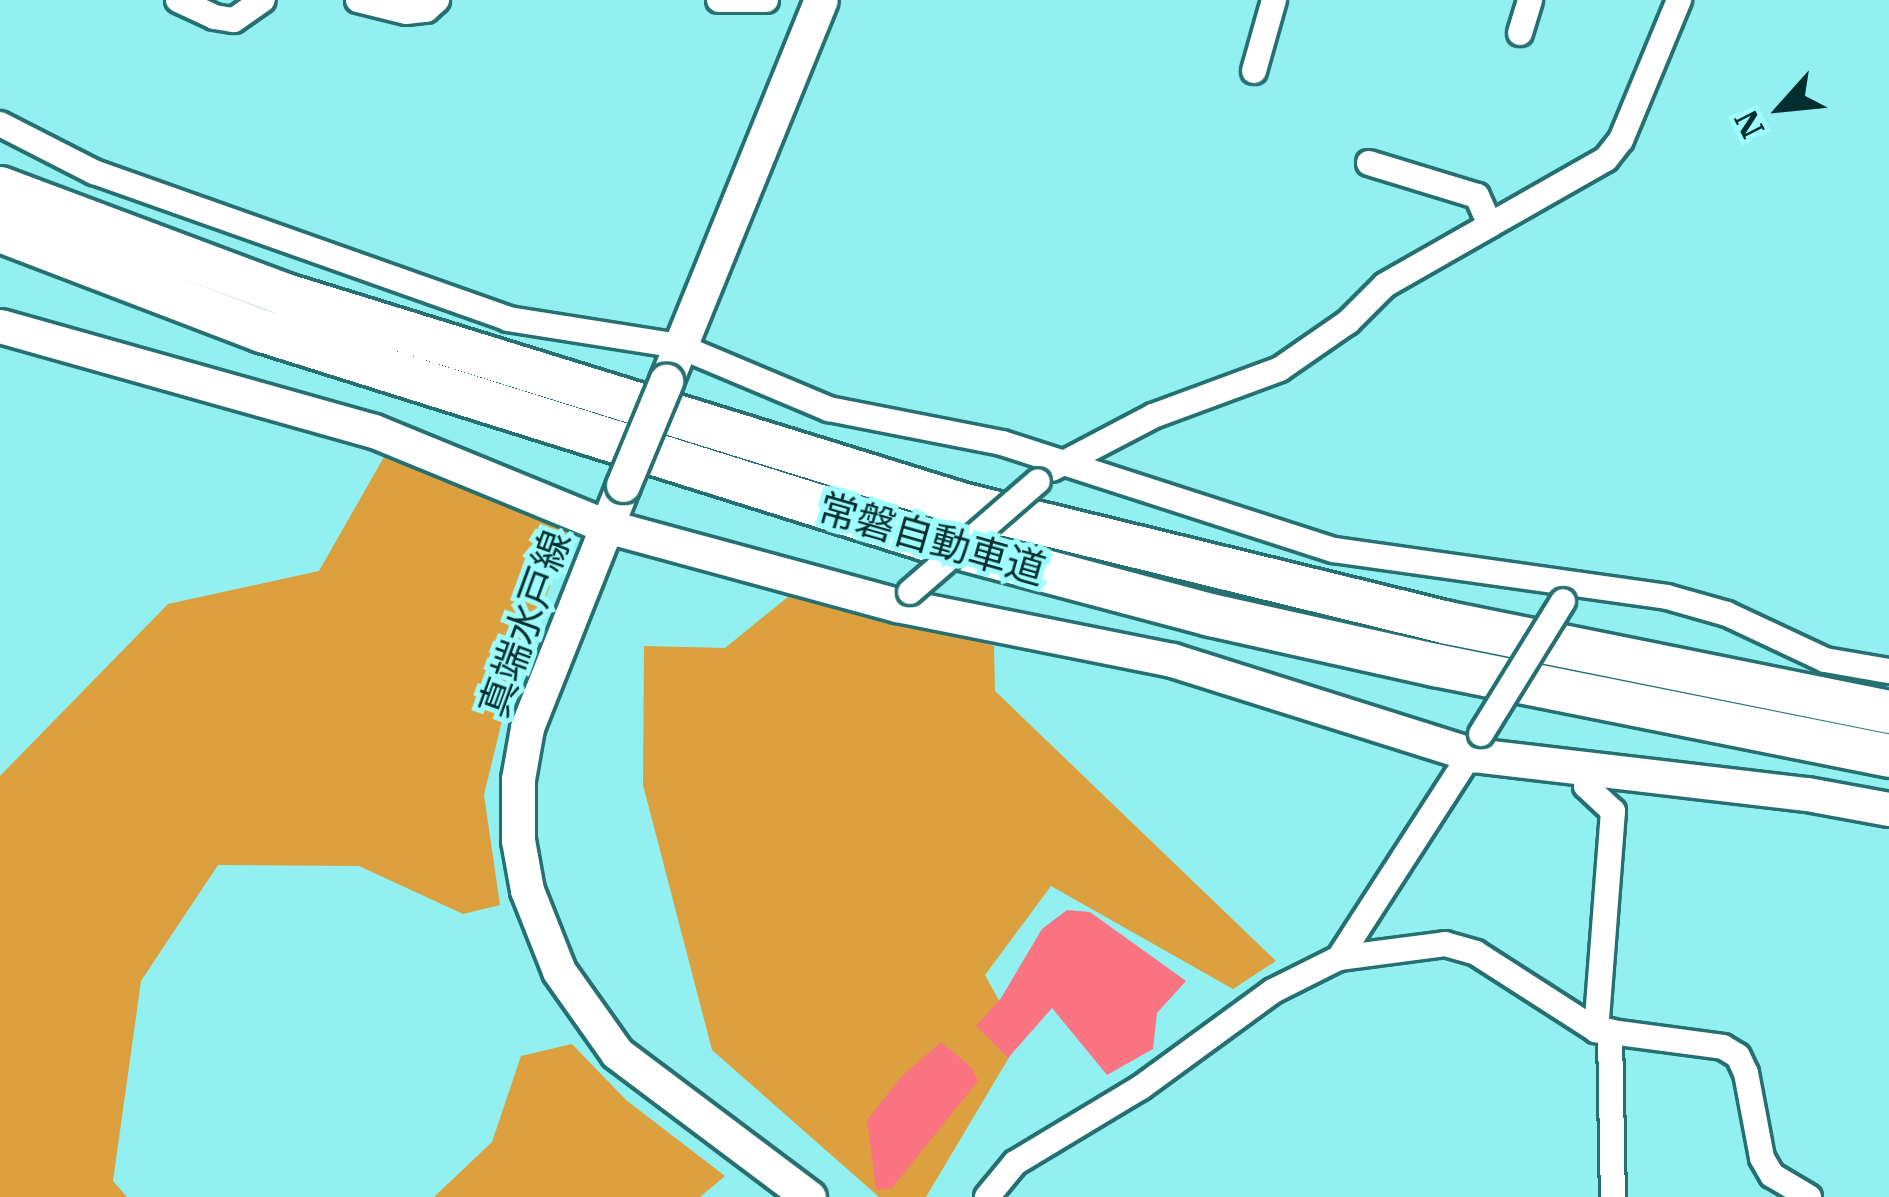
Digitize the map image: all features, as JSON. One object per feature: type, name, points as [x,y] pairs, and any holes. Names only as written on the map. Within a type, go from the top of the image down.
[{"type":"highway","name":"常磐自動車道","points":[[0,188],[286,295],[961,505],[1424,618],[1889,712]]},
{"type":"highway","name":"常磐自動車道","points":[[0,231],[262,332],[925,539],[1211,615],[1889,757]]},
{"type":"street","points":[[178,0],[214,17],[234,20],[263,0]]},
{"type":"street","points":[[358,0],[406,12],[426,10],[437,0]]},
{"type":"street","points":[[719,0],[766,0]]},
{"type":"street","name":"真端水戸線","points":[[809,1197],[616,1053],[576,1002],[538,926],[518,840],[518,778],[545,674],[820,0]]},
{"type":"street","points":[[1254,71],[1274,0]]},
{"type":"street","points":[[1520,33],[1530,0]]},
{"type":"street","points":[[904,598],[1060,463],[1153,416],[1280,369],[1348,322],[1385,285],[1574,182],[1606,159],[1621,140],[1679,0]]},
{"type":"street","points":[[0,124],[94,172],[508,319],[679,346],[829,409],[1002,443],[1334,550],[1567,591],[1667,597],[1727,614],[1826,660],[1889,671]]},
{"type":"street","points":[[1369,163],[1477,196],[1490,225]]},
{"type":"street","points":[[0,326],[374,431],[606,526],[1172,660],[1478,744],[1587,768],[1889,809]]},
{"type":"street","points":[[1340,958],[1478,744],[1567,591]]},
{"type":"street","points":[[1587,768],[1586,786],[1613,811],[1603,1030],[1612,1197]]},
{"type":"street","points":[[987,1197],[1015,1163],[1139,1088],[1273,991],[1340,958],[1445,944],[1476,953],[1603,1030],[1723,1047],[1738,1056],[1762,1157],[1772,1175],[1809,1197]]},
{"type":"shaded area","points":[[384,457],[570,533],[507,700],[484,795],[500,905],[463,914],[359,866],[218,865],[141,981],[113,1181],[127,1197],[0,1197],[0,776],[168,604],[319,571]]},
{"type":"shaded area","points":[[794,592],[903,616],[994,646],[995,691],[1276,961],[1233,989],[1051,886],[985,975],[1020,1039],[926,1197],[879,1197],[712,1050],[643,785],[644,646],[725,648]]},
{"type":"shaded area","points":[[1067,910],[1090,912],[1186,981],[1157,1013],[1153,1049],[1107,1075],[1052,1008],[1008,1058],[976,1026],[1001,998],[1042,929]]},
{"type":"shaded area","points":[[941,1042],[972,1068],[978,1081],[892,1188],[876,1190],[867,1120],[901,1077]]},
{"type":"shaded area","points":[[572,1044],[626,1100],[725,1176],[700,1197],[434,1197],[492,1142],[521,1056]]}]
